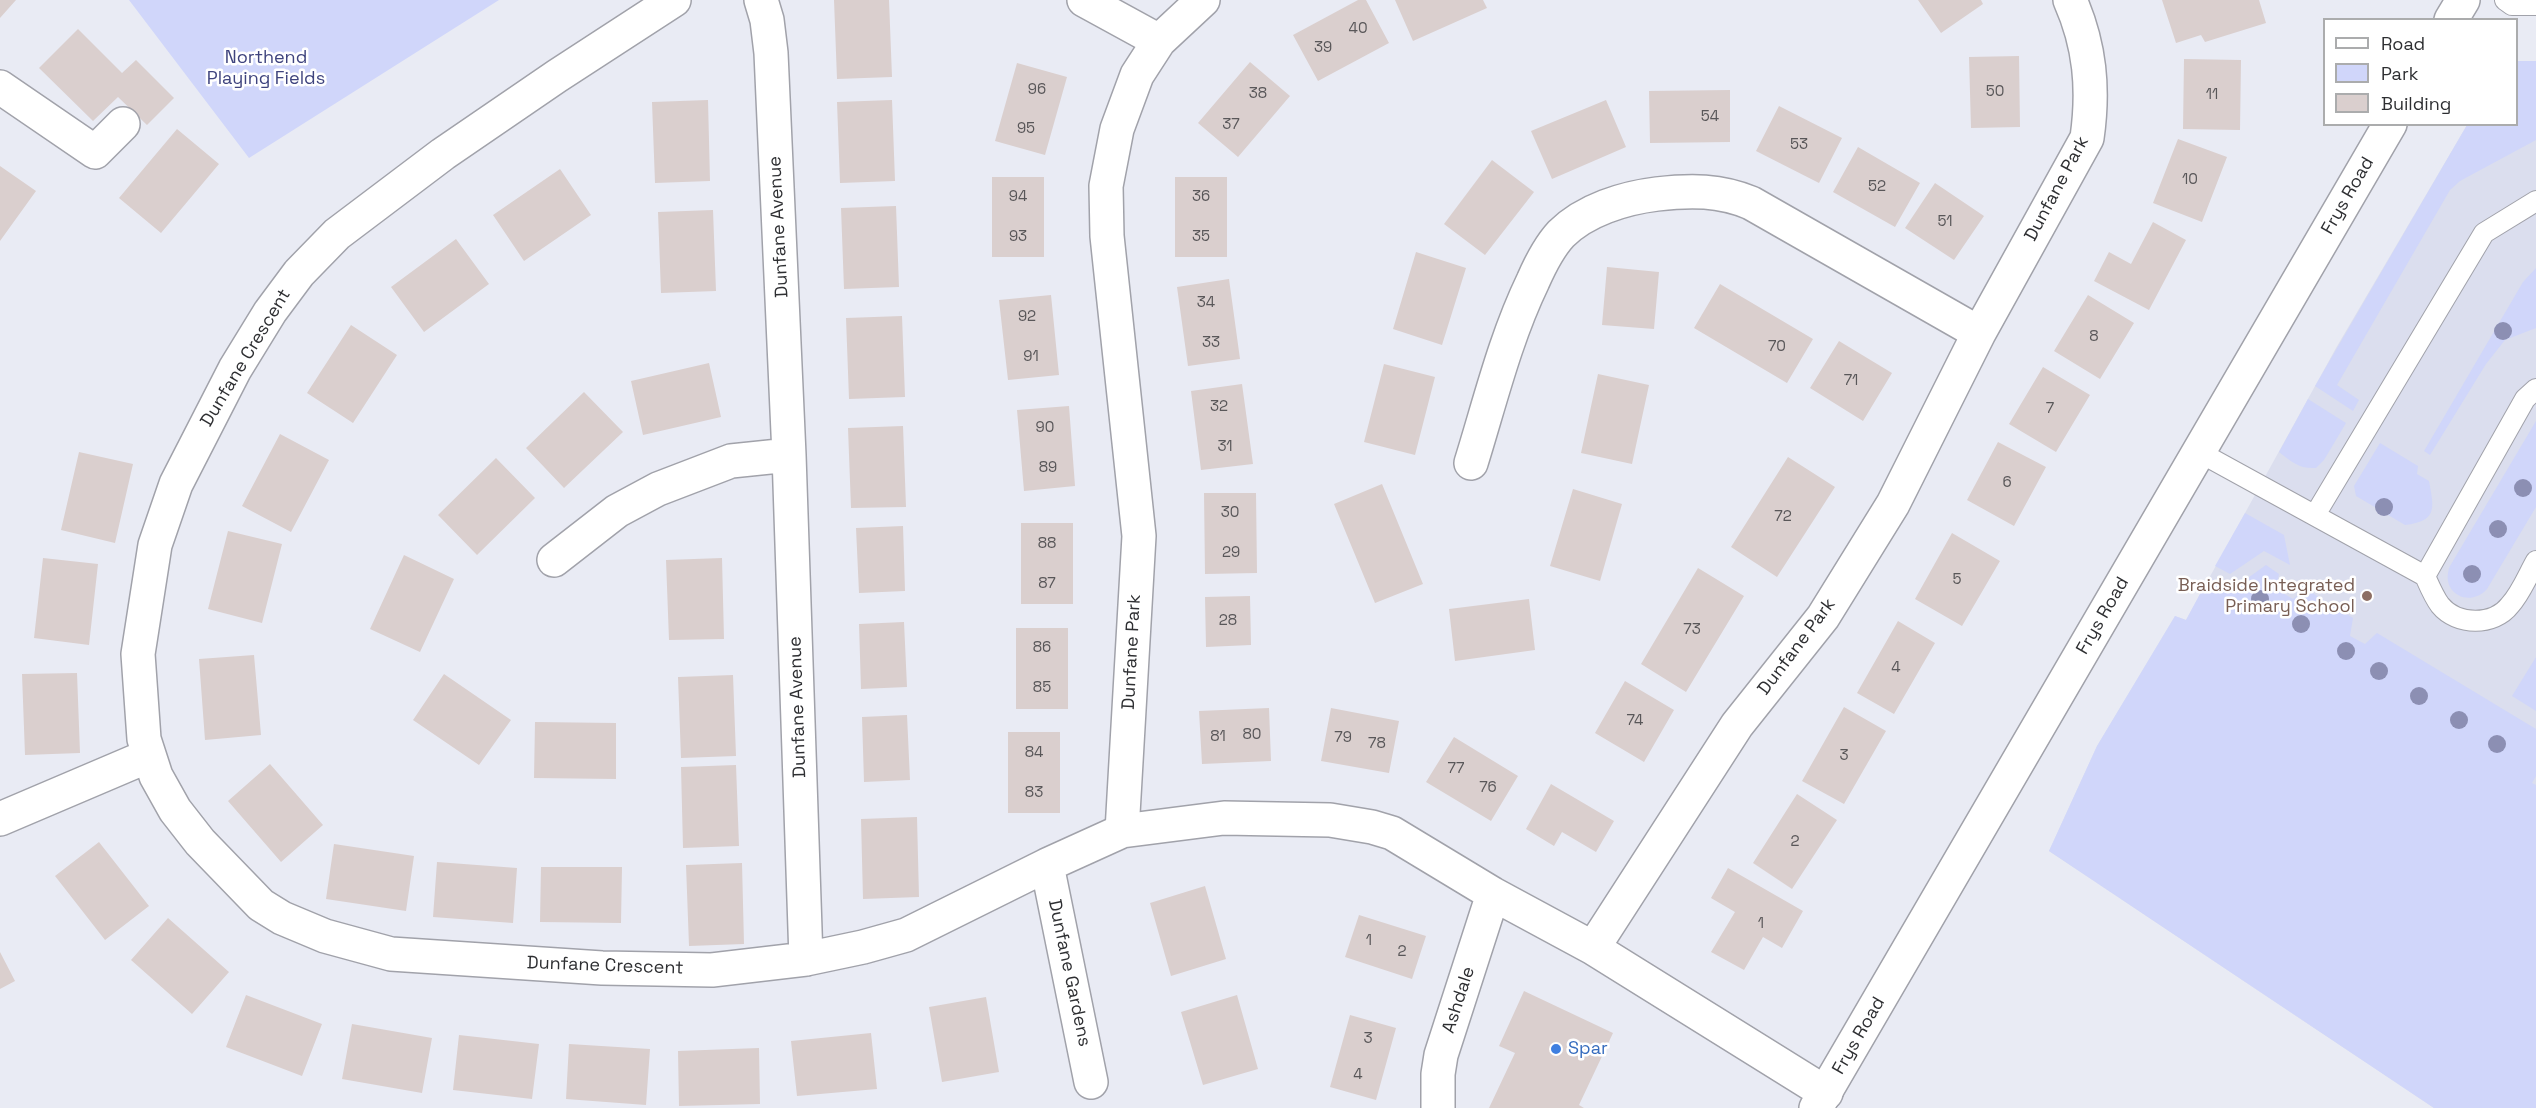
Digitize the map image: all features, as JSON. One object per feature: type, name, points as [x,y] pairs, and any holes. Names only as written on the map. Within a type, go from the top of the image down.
[{"type":"street","name":"Dunfane Crescent","points":[[674,0],[557,76],[387,194],[337,234],[299,273],[270,312],[235,369],[195,445],[176,484],[155,545],[138,654],[142,726],[148,756],[165,794],[187,827],[261,905],[293,923],[344,943],[391,954],[667,971],[712,970],[806,959],[906,935],[1047,864],[1122,831]]},
{"type":"street","name":"Dunfane Avenue","points":[[761,0],[767,20],[771,53],[789,455],[806,959]]},
{"type":"street","points":[[1084,0],[1159,41]]},
{"type":"street","name":"Dunfane Park","points":[[1122,831],[1138,536],[1107,236],[1106,186],[1117,129],[1137,75],[1159,41],[1203,0]]},
{"type":"street","name":"Dunfane Park","points":[[1593,948],[1737,725],[1829,607],[1893,504],[1979,333],[2086,138],[2090,113],[2089,61],[2084,35],[2070,0]]},
{"type":"street","points":[[2452,18],[2463,0]]},
{"type":"street","points":[[0,87],[95,152],[123,124]]},
{"type":"street","name":"Frys Road","points":[[1821,1100],[2389,126]]},
{"type":"street","points":[[1472,464],[1514,323],[1551,247],[1560,236],[1583,218],[1622,201],[1675,192],[1696,191],[1731,195],[1759,208],[1979,333]]},
{"type":"street","points":[[554,560],[617,511],[658,489],[731,461],[789,455]]},
{"type":"street","points":[[0,819],[148,756]]},
{"type":"street","points":[[1122,831],[1224,819],[1298,818],[1351,822],[1392,833],[1493,894],[1593,948],[1821,1100]]},
{"type":"street","name":"Dunfane Gardens","points":[[1047,864],[1091,1082]]},
{"type":"street","name":"Ashdale","points":[[1438,1108],[1438,1074],[1441,1055],[1493,894]]},
{"type":"lane","points":[[2505,0],[2512,5],[2536,5]]},
{"type":"lane","points":[[2315,515],[2484,233],[2536,201]]},
{"type":"lane","points":[[2425,576],[2525,399],[2536,389]]},
{"type":"lane","points":[[2199,452],[2425,576],[2440,605],[2452,615],[2467,621],[2483,621],[2498,616],[2510,606],[2536,561]]},
{"type":"shaded area","name":"Braidside Integrated Primary School","points":[[2518,61],[2536,61],[2536,1108],[2434,1108],[2049,851],[2097,746],[2175,616],[2186,620],[2336,348],[2466,126],[2518,126]]},
{"type":"green space","name":"Northend Playing Fields","points":[[129,0],[499,0],[249,158]]},
{"type":"green space","points":[[2518,61],[2536,61],[2536,140],[2460,181],[2450,190],[2337,385],[2359,400],[2353,411],[2315,386],[2466,126],[2518,126]]},
{"type":"green space","points":[[2536,268],[2536,328],[2505,340],[2486,364],[2430,455],[2424,451],[2523,282]]},
{"type":"green space","points":[[2308,399],[2346,423],[2324,460],[2316,468],[2300,466],[2279,452]]},
{"type":"green space","points":[[2536,421],[2536,507],[2487,589],[2472,598],[2458,595],[2449,583],[2450,566]]},
{"type":"green space","points":[[2380,443],[2418,466],[2417,474],[2429,481],[2432,506],[2431,512],[2423,520],[2405,525],[2356,496],[2354,486]]},
{"type":"green space","points":[[2245,513],[2284,535],[2290,565],[2264,551],[2230,574],[2215,566]]},
{"type":"green space","name":"Braidside Integrated Primary School","points":[[2266,565],[2279,574],[2276,589],[2293,599],[2306,589],[2353,618],[2350,636],[2365,644],[2377,633],[2536,729],[2536,776],[2532,783],[2536,785],[2536,1108],[2434,1108],[2049,851],[2097,746],[2175,616],[2186,620],[2209,577],[2231,590]]},
{"type":"green space","points":[[2536,657],[2536,711],[2512,696]]},
{"type":"building","points":[[0,0],[16,0],[0,18]]},
{"type":"building","points":[[834,0],[889,0],[892,77],[837,79]]},
{"type":"building","points":[[1358,0],[1366,0],[1389,43],[1318,81],[1293,35]]},
{"type":"building","points":[[1395,0],[1483,0],[1487,8],[1413,41]]},
{"type":"building","points":[[1918,0],[1981,0],[1983,4],[1941,33]]},
{"type":"building","points":[[2162,0],[2259,0],[2266,23],[2205,42],[2201,35],[2176,43]]},
{"type":"building","points":[[78,29],[122,73],[136,60],[174,98],[147,125],[118,97],[93,121],[39,68]]},
{"type":"building","points":[[2019,56],[2020,127],[1971,128],[1969,57]]},
{"type":"building","points":[[2184,59],[2241,60],[2240,130],[2183,129]]},
{"type":"building","points":[[1250,62],[1290,96],[1238,157],[1198,123]]},
{"type":"building","points":[[1017,63],[1067,77],[1045,155],[995,141]]},
{"type":"building","points":[[1730,90],[1730,142],[1650,143],[1649,91]]},
{"type":"building","points":[[708,100],[710,181],[655,183],[652,102]]},
{"type":"building","points":[[892,100],[895,181],[840,183],[837,102]]},
{"type":"building","points":[[1606,100],[1626,147],[1552,179],[1531,131]]},
{"type":"building","points":[[1779,106],[1842,138],[1819,183],[1756,151]]},
{"type":"building","points":[[177,129],[219,164],[161,233],[119,198]]},
{"type":"building","points":[[2178,139],[2227,157],[2202,222],[2153,203]]},
{"type":"building","points":[[1858,147],[1920,183],[1895,227],[1833,192]]},
{"type":"building","points":[[1492,160],[1534,192],[1485,255],[1444,224]]},
{"type":"building","points":[[0,166],[36,191],[0,241]]},
{"type":"building","points":[[560,169],[591,215],[524,261],[493,215]]},
{"type":"building","points":[[992,177],[1044,177],[1044,257],[992,257]]},
{"type":"building","points":[[1175,177],[1227,177],[1227,257],[1175,257]]},
{"type":"building","points":[[1935,183],[1984,216],[1954,260],[1905,228]]},
{"type":"building","points":[[896,206],[899,287],[844,289],[841,208]]},
{"type":"building","points":[[713,210],[716,291],[661,293],[658,212]]},
{"type":"building","points":[[2153,222],[2186,240],[2149,310],[2094,281],[2109,252],[2131,264]]},
{"type":"building","points":[[456,239],[489,284],[424,332],[391,287]]},
{"type":"building","points":[[1416,252],[1466,268],[1442,345],[1393,329]]},
{"type":"building","points":[[1607,267],[1659,272],[1654,329],[1602,325]]},
{"type":"building","points":[[1229,279],[1240,359],[1188,366],[1177,287]]},
{"type":"building","points":[[1720,284],[1813,339],[1787,383],[1694,328]]},
{"type":"building","points":[[1051,295],[1059,375],[1008,380],[999,300]]},
{"type":"building","points":[[2088,295],[2134,323],[2100,379],[2054,351]]},
{"type":"building","points":[[902,316],[905,397],[849,399],[846,318]]},
{"type":"building","points":[[351,325],[397,355],[353,423],[307,393]]},
{"type":"building","points":[[1839,341],[1892,373],[1863,421],[1810,388]]},
{"type":"building","points":[[709,363],[721,417],[643,435],[631,381]]},
{"type":"building","points":[[1384,364],[1435,377],[1415,455],[1364,442]]},
{"type":"building","points":[[2043,367],[2090,395],[2056,452],[2009,424]]},
{"type":"building","points":[[1598,374],[1649,385],[1632,464],[1581,453]]},
{"type":"building","points":[[1242,384],[1253,464],[1201,470],[1191,391]]},
{"type":"building","points":[[584,392],[623,432],[564,488],[526,448]]},
{"type":"building","points":[[1069,406],[1075,486],[1024,491],[1017,410]]},
{"type":"building","points":[[903,426],[906,507],[851,508],[848,428]]},
{"type":"building","points":[[280,434],[329,460],[291,532],[242,506]]},
{"type":"building","points":[[1998,442],[2046,467],[2014,526],[1967,500]]},
{"type":"building","points":[[79,452],[133,464],[115,543],[61,530]]},
{"type":"building","points":[[1788,457],[1835,487],[1777,577],[1731,547]]},
{"type":"building","points":[[496,458],[535,498],[477,555],[438,515]]},
{"type":"building","points":[[1382,484],[1423,584],[1375,603],[1334,504]]},
{"type":"building","points":[[1573,489],[1622,504],[1600,581],[1550,566]]},
{"type":"building","points":[[1204,493],[1256,493],[1257,573],[1205,574]]},
{"type":"building","points":[[1021,523],[1073,523],[1073,604],[1021,604]]},
{"type":"building","points":[[903,526],[905,591],[859,593],[856,528]]},
{"type":"building","points":[[228,531],[282,544],[262,623],[208,609]]},
{"type":"building","points":[[1952,533],[2000,561],[1962,626],[1915,599]]},
{"type":"building","points":[[404,555],[454,579],[420,652],[370,629]]},
{"type":"building","points":[[43,558],[98,564],[89,645],[34,638]]},
{"type":"building","points":[[722,558],[724,639],[669,640],[666,560]]},
{"type":"building","points":[[1698,568],[1744,596],[1686,692],[1641,664]]},
{"type":"building","points":[[1250,596],[1251,645],[1206,647],[1205,597]]},
{"type":"building","points":[[1529,599],[1535,650],[1455,661],[1449,609]]},
{"type":"building","points":[[1898,621],[1935,643],[1894,714],[1857,693]]},
{"type":"building","points":[[904,622],[907,687],[861,689],[859,624]]},
{"type":"building","points":[[1016,628],[1068,628],[1068,709],[1016,709]]},
{"type":"building","points":[[254,655],[261,735],[205,740],[199,659]]},
{"type":"building","points":[[77,673],[80,753],[25,755],[22,674]]},
{"type":"building","points":[[444,674],[511,720],[479,765],[413,720]]},
{"type":"building","points":[[733,675],[736,756],[681,758],[678,677]]},
{"type":"building","points":[[1625,681],[1674,710],[1644,762],[1595,733]]},
{"type":"building","points":[[1844,707],[1886,731],[1844,804],[1802,781]]},
{"type":"building","points":[[1269,708],[1271,761],[1202,764],[1199,711]]},
{"type":"building","points":[[1331,708],[1399,721],[1389,773],[1321,761]]},
{"type":"building","points":[[907,715],[910,780],[864,782],[862,717]]},
{"type":"building","points":[[535,722],[616,723],[616,779],[534,778]]},
{"type":"building","points":[[1008,732],[1060,732],[1060,813],[1008,813]]},
{"type":"building","points":[[1454,737],[1518,776],[1491,821],[1426,782]]},
{"type":"building","points":[[270,764],[323,825],[281,862],[228,801]]},
{"type":"building","points":[[736,765],[739,846],[683,848],[681,767]]},
{"type":"building","points":[[1551,784],[1614,821],[1596,852],[1562,832],[1554,846],[1526,829]]},
{"type":"building","points":[[1797,794],[1837,820],[1792,889],[1753,863]]},
{"type":"building","points":[[917,817],[919,897],[863,899],[861,819]]},
{"type":"building","points":[[99,842],[149,906],[105,940],[55,876]]},
{"type":"building","points":[[334,844],[414,856],[406,911],[326,899]]},
{"type":"building","points":[[437,862],[517,868],[513,923],[433,917]]},
{"type":"building","points":[[742,863],[744,944],[689,946],[686,865]]},
{"type":"building","points":[[541,867],[622,867],[621,923],[540,922]]},
{"type":"building","points":[[1728,868],[1803,911],[1782,948],[1763,937],[1744,970],[1711,952],[1735,912],[1711,898]]},
{"type":"building","points":[[1205,886],[1226,959],[1171,976],[1150,903]]},
{"type":"building","points":[[1359,915],[1426,936],[1412,979],[1345,957]]},
{"type":"building","points":[[168,918],[229,972],[192,1014],[131,960]]},
{"type":"building","points":[[0,952],[15,981],[0,989]]},
{"type":"building","name":"Spar","points":[[1524,991],[1613,1033],[1579,1105],[1584,1108],[1489,1108],[1515,1053],[1499,1046]]},
{"type":"building","points":[[246,995],[322,1024],[302,1076],[226,1047]]},
{"type":"building","points":[[1237,995],[1258,1069],[1203,1085],[1181,1012]]},
{"type":"building","points":[[986,997],[999,1072],[942,1082],[929,1007]]},
{"type":"building","points":[[1350,1015],[1396,1028],[1376,1100],[1330,1087]]},
{"type":"building","points":[[352,1024],[432,1038],[422,1093],[342,1079]]},
{"type":"building","points":[[871,1033],[877,1089],[797,1096],[791,1041]]},
{"type":"building","points":[[459,1035],[539,1044],[532,1099],[453,1090]]},
{"type":"building","points":[[569,1044],[650,1049],[646,1105],[566,1099]]},
{"type":"building","points":[[759,1048],[760,1104],[679,1106],[678,1051]]},
{"type":"place","name":"Braidside Integrated Primary School","points":[[2367,596]]},
{"type":"place","name":"Spar","points":[[1556,1049]]}]
